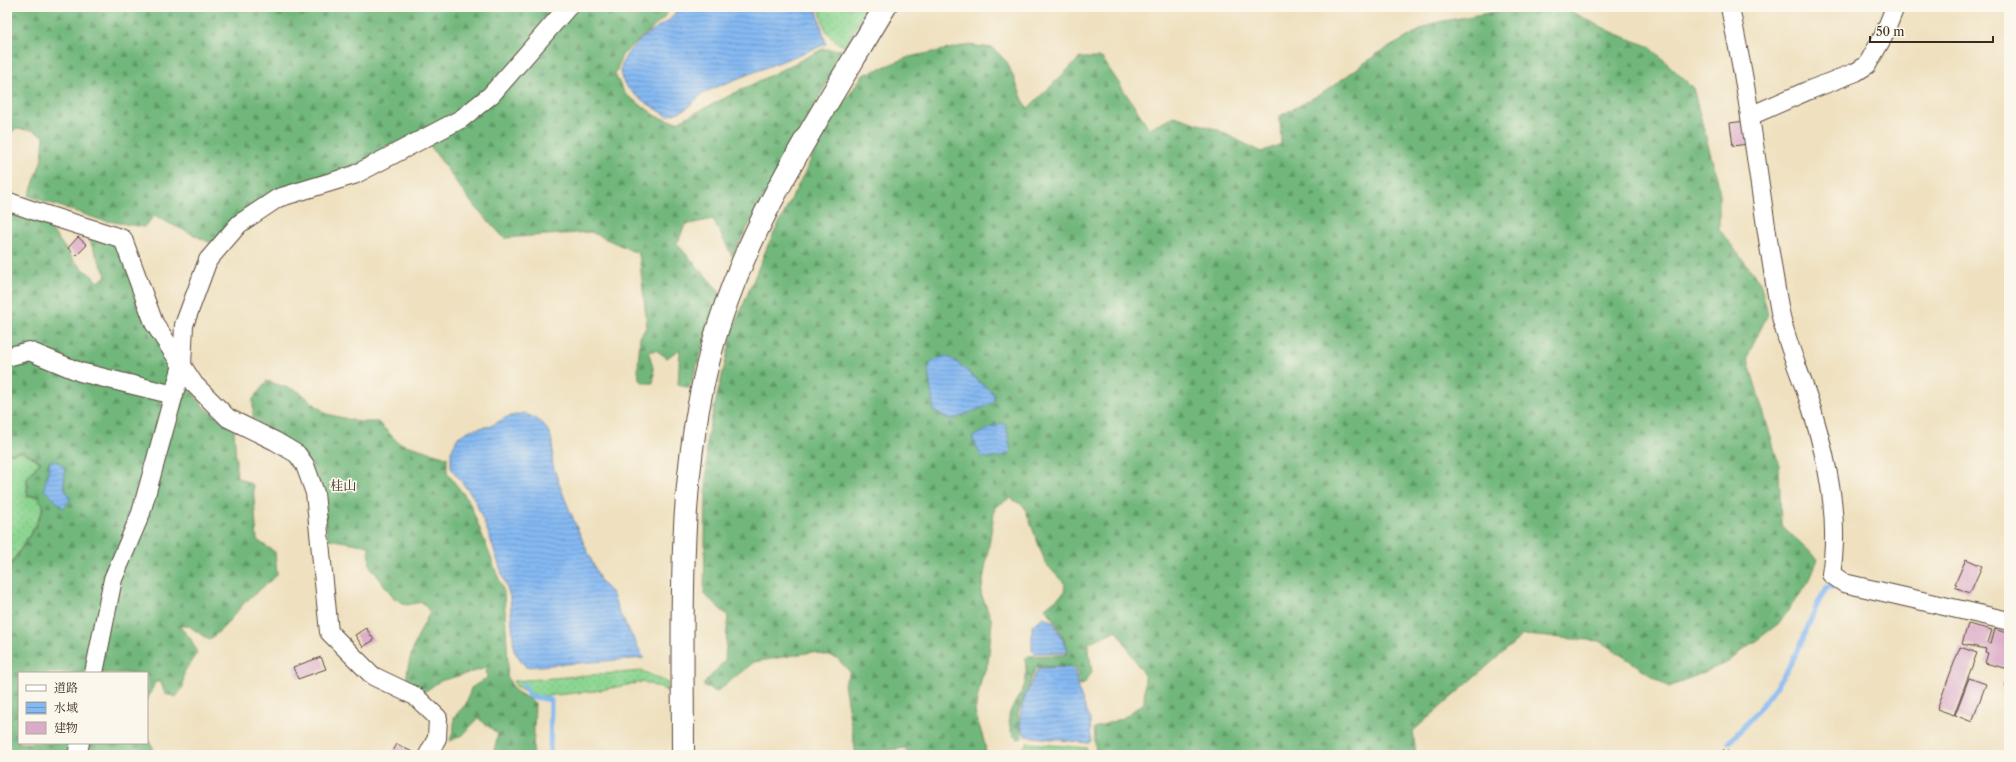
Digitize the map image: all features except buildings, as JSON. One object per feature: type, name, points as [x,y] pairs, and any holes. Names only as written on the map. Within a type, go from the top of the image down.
[{"type":"street","points":[[94,672],[115,574],[141,513],[182,365],[184,325],[208,260],[239,224],[278,198],[354,175],[461,119],[490,95],[568,7]]},
{"type":"street","points":[[683,755],[684,598],[688,469],[694,424],[710,353],[722,316],[744,259],[769,207],[885,7]]},
{"type":"street","points":[[1730,7],[1750,116],[1762,206],[1780,312],[1786,337],[1812,410],[1826,466],[1834,515],[1834,554],[1831,574],[1844,583],[2009,621]]},
{"type":"street","points":[[1750,116],[1813,88],[1856,72],[1867,65],[1883,37],[1895,7]]},
{"type":"street","points":[[7,200],[42,215],[80,224],[124,239],[154,323],[194,384],[228,418],[275,441],[297,454],[305,465],[315,493],[330,632],[374,676],[415,696],[438,718],[437,738],[428,755]]},
{"type":"street","points":[[7,357],[30,350],[80,372],[174,396]]},
{"type":"street","points":[[77,755],[80,744]]},
{"type":"path","points":[[1717,755],[1723,750],[1735,755]]},
{"type":"green space","points":[[7,7],[670,7],[664,18],[622,55],[615,75],[625,94],[658,117],[677,122],[823,49],[845,50],[732,256],[713,219],[685,225],[677,244],[720,292],[690,388],[678,385],[680,349],[667,358],[656,350],[649,352],[654,371],[653,383],[644,383],[639,379],[638,368],[640,337],[647,326],[639,254],[591,232],[504,238],[470,201],[421,133],[351,170],[277,190],[213,244],[154,216],[144,227],[101,220],[29,196],[42,159],[44,136],[32,130],[15,129],[7,137]]},
{"type":"green space","points":[[819,7],[867,7],[845,47],[833,39],[826,31]]},
{"type":"green space","points":[[1566,9],[1612,32],[1650,47],[1693,88],[1719,186],[1719,229],[1760,282],[1768,314],[1747,357],[1779,465],[1781,525],[1818,559],[1809,582],[1778,624],[1728,662],[1669,687],[1600,641],[1523,635],[1413,731],[1416,755],[1096,755],[1094,728],[1123,718],[1144,703],[1145,677],[1117,630],[1088,643],[1092,672],[1084,684],[1079,685],[1077,670],[1070,666],[1039,667],[1035,669],[1018,713],[1022,738],[1017,739],[1011,732],[1009,720],[1011,709],[1025,683],[1025,659],[1028,656],[1065,655],[1069,651],[1054,619],[1045,608],[1064,593],[1065,584],[1046,564],[1024,506],[1010,498],[995,507],[981,594],[992,621],[988,663],[981,680],[975,712],[985,744],[986,755],[907,755],[906,748],[856,754],[844,684],[850,672],[837,658],[812,652],[754,662],[716,692],[703,685],[725,660],[728,616],[704,594],[707,437],[734,327],[768,245],[828,126],[863,75],[909,57],[968,45],[993,48],[1007,62],[1027,109],[1080,58],[1102,58],[1149,128],[1174,116],[1218,130],[1261,152],[1281,144],[1280,116],[1326,91],[1377,54],[1433,23],[1499,11]],"holes":[[[954,360],[994,394],[994,400],[949,419],[934,411]]]},
{"type":"green space","points":[[7,208],[48,225],[75,262],[99,282],[106,275],[86,234],[106,238],[123,251],[175,369],[204,407],[234,430],[237,477],[253,485],[257,540],[275,552],[277,575],[244,603],[223,628],[209,640],[189,626],[179,626],[191,639],[197,653],[184,672],[183,687],[176,697],[165,694],[161,682],[155,682],[148,699],[148,672],[18,672],[18,744],[148,744],[148,740],[157,755],[7,755],[7,571],[36,526],[44,506],[37,496],[28,496],[27,478],[41,462],[23,451],[7,454]],"holes":[[[65,468],[64,486],[70,499],[61,507]]]},
{"type":"green space","points":[[267,381],[298,391],[327,414],[360,422],[378,422],[399,443],[447,457],[447,473],[469,501],[504,592],[508,662],[507,676],[514,690],[535,703],[533,755],[493,755],[498,734],[478,718],[463,735],[450,741],[454,727],[454,717],[466,704],[471,688],[487,678],[486,668],[440,681],[421,694],[406,686],[408,666],[411,656],[430,612],[422,602],[407,605],[394,598],[370,566],[369,546],[328,539],[321,492],[270,433],[253,418],[253,399]]},
{"type":"green space","points":[[23,452],[40,462],[27,478],[27,497],[37,496],[44,506],[35,526],[7,570],[7,454]]},
{"type":"green space","points":[[642,671],[667,682],[668,691],[644,682],[595,691],[536,697],[516,686],[513,681]]},
{"type":"green space","points":[[1027,743],[1087,748],[1084,755],[1031,752],[1027,755],[1017,755]]},
{"type":"water","points":[[678,7],[816,7],[826,44],[716,87],[702,94],[686,109],[668,116],[639,98],[629,89],[622,80],[621,70],[624,60],[633,47],[654,29],[666,23]]},
{"type":"water","points":[[944,356],[954,360],[994,394],[994,400],[991,404],[954,419],[949,419],[934,411],[928,370],[931,362]]},
{"type":"water","points":[[524,413],[541,422],[552,440],[552,460],[554,469],[570,512],[601,582],[612,593],[619,612],[644,658],[526,667],[514,651],[510,597],[488,532],[474,498],[451,468],[451,451],[458,437],[470,430],[491,426],[507,417]]},
{"type":"water","points":[[1001,423],[1006,426],[1011,451],[997,458],[981,456],[972,437]]},
{"type":"water","points":[[55,460],[65,468],[64,486],[70,499],[63,508],[44,489],[50,461]]},
{"type":"water","points":[[1043,617],[1053,621],[1068,650],[1066,653],[1036,653],[1032,651],[1032,626]]},
{"type":"water","points":[[1070,667],[1075,671],[1078,689],[1090,720],[1091,741],[1088,743],[1025,736],[1021,728],[1021,711],[1026,694],[1037,670],[1040,668]]},
{"type":"waterway","points":[[1729,742],[1765,701],[1788,668],[1799,648],[1818,603],[1828,586],[1837,586]]},
{"type":"waterway","points":[[524,685],[529,696],[551,700],[550,755]]},
{"type":"district","name":"桂山","points":[[343,485]]}]
